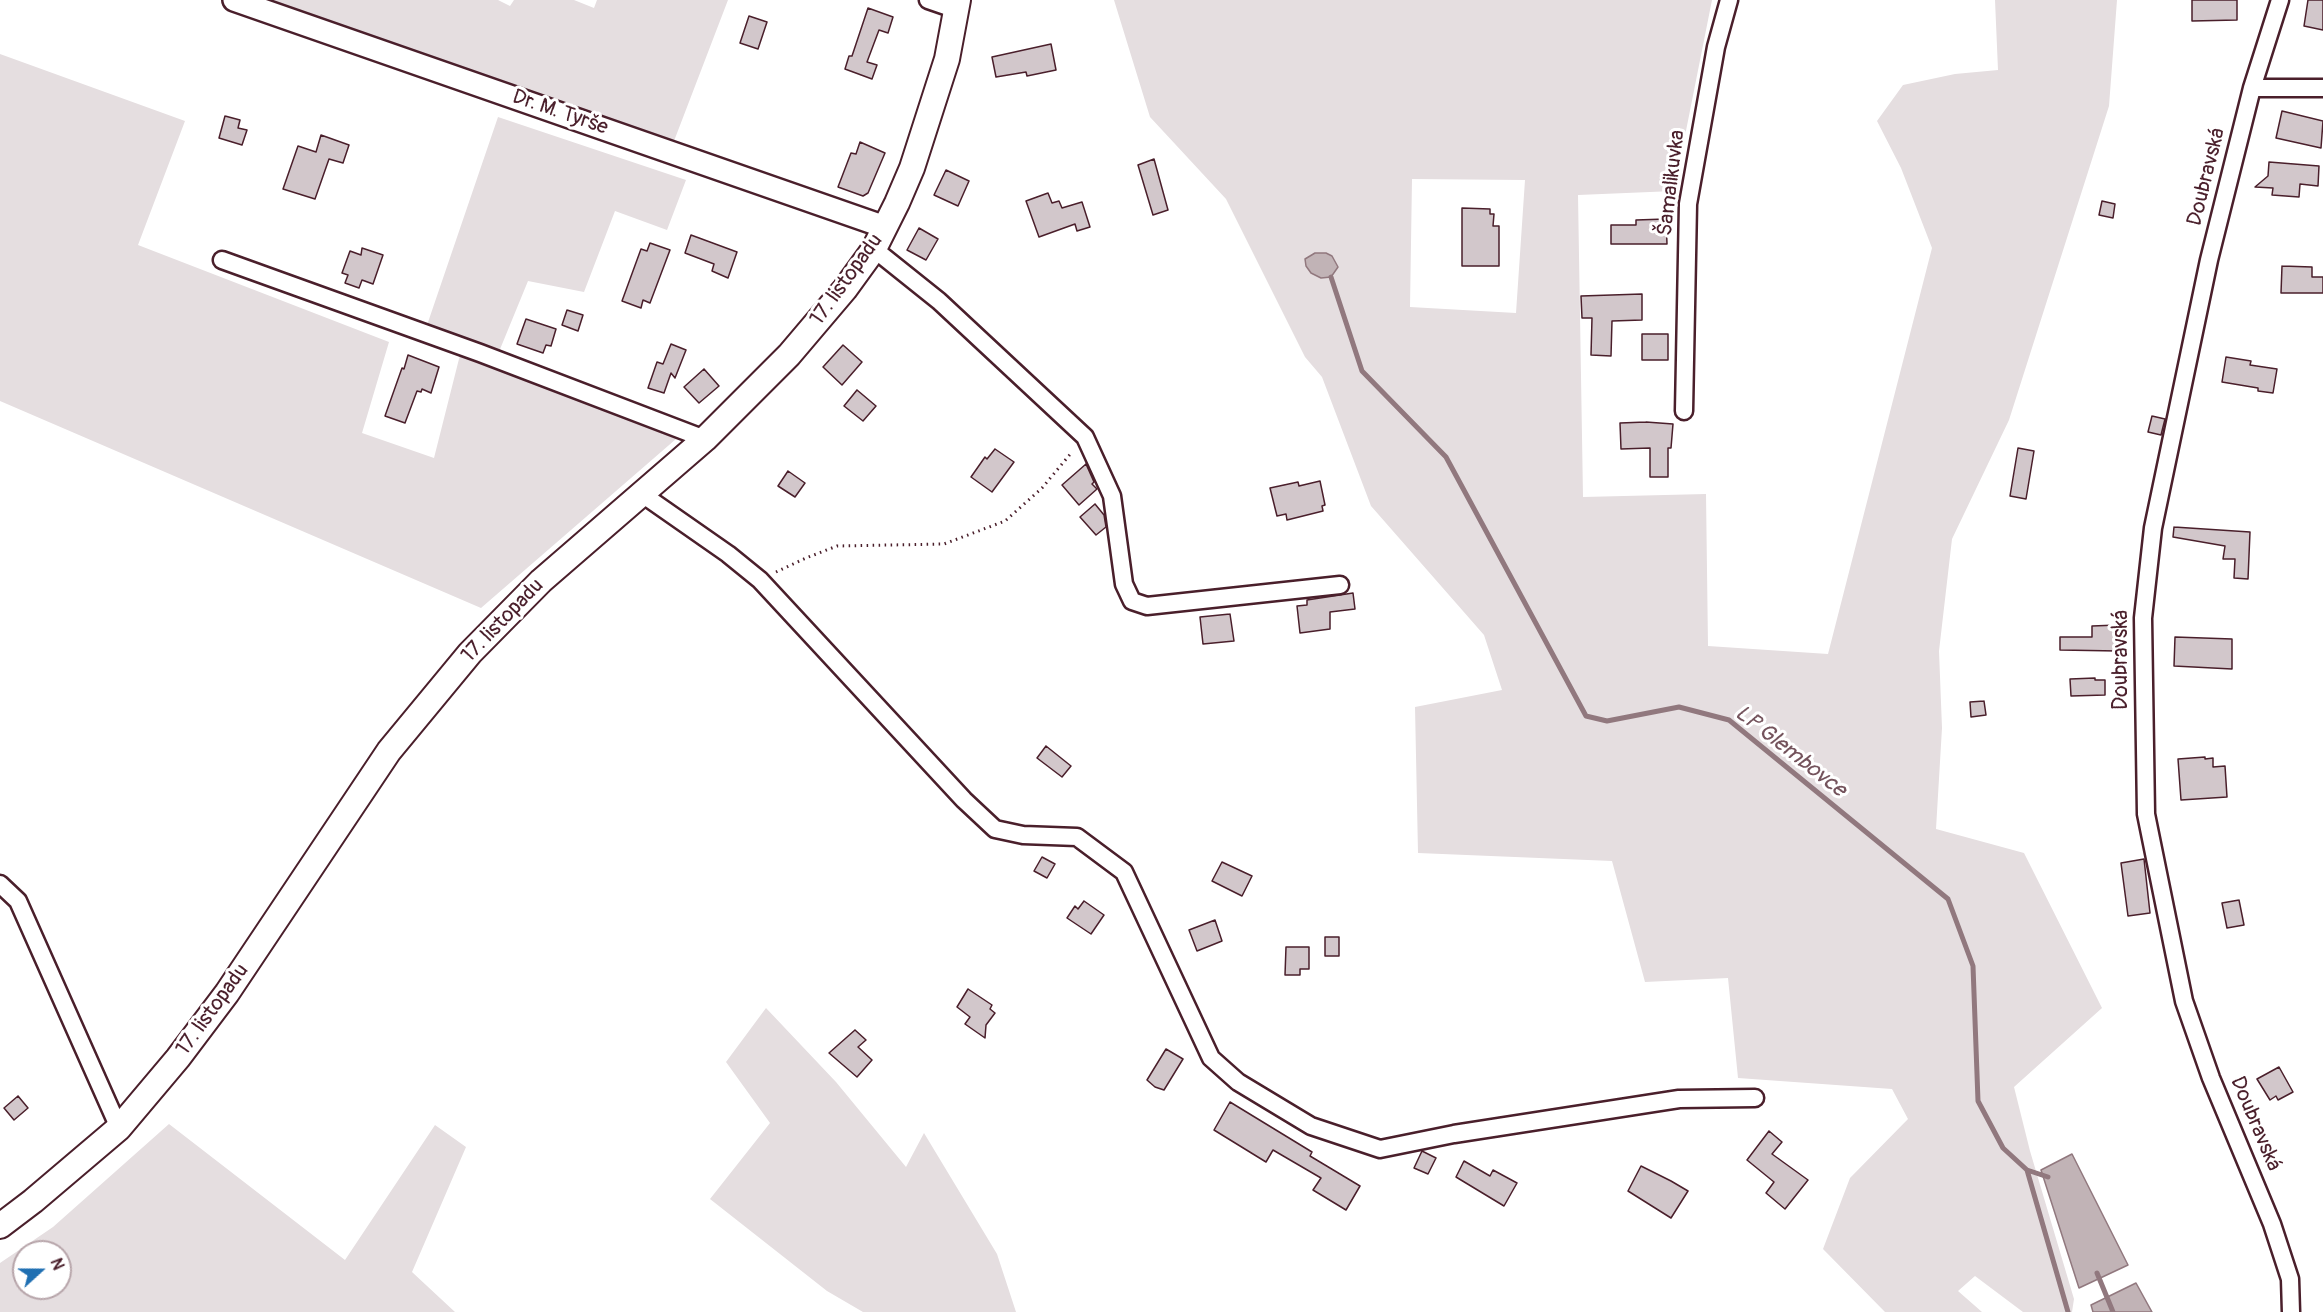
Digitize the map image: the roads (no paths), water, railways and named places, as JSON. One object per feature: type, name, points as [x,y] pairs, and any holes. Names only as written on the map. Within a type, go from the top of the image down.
[{"type":"main road","name":"17. listopadu","points":[[0,1226],[119,1128],[172,1066],[209,1017],[355,799],[426,704],[470,653],[542,581],[705,439],[789,355],[845,289],[874,249],[912,168],[946,59],[957,5]]},
{"type":"street","name":"Dr. M. Tyrše","points":[[234,0],[885,226]]},
{"type":"street","points":[[928,0],[957,5]]},
{"type":"street","name":"Šamalikuvka","points":[[1684,411],[1688,204],[1716,47],[1730,0]]},
{"type":"street","name":"Doubravská","points":[[2280,0],[2252,88],[2209,260],[2153,528],[2143,618],[2146,814],[2184,1001],[2211,1078],[2272,1224],[2290,1279],[2291,1312]]},
{"type":"street","points":[[2252,88],[2323,88]]},
{"type":"street","points":[[874,249],[939,301],[1085,437],[1112,495],[1124,584],[1132,601],[1147,606],[1340,585]]},
{"type":"street","points":[[222,260],[705,439]]},
{"type":"street","points":[[642,494],[729,554],[760,580],[964,800],[995,829],[1023,835],[1077,837],[1124,872],[1211,1058],[1238,1082],[1311,1125],[1380,1149],[1454,1134],[1679,1099],[1755,1098]]},
{"type":"street","points":[[0,884],[18,901],[119,1128]]},
{"type":"waterway","name":"LP Glembovce","points":[[1331,277],[1362,371],[1446,457],[1586,716],[1607,721],[1679,707],[1729,720],[1948,899],[1973,966],[1978,1101],[2003,1148],[2027,1170],[2068,1312]]},
{"type":"waterway","points":[[2027,1170],[2048,1177]]},
{"type":"waterway","points":[[2097,1273],[2113,1312]]}]
